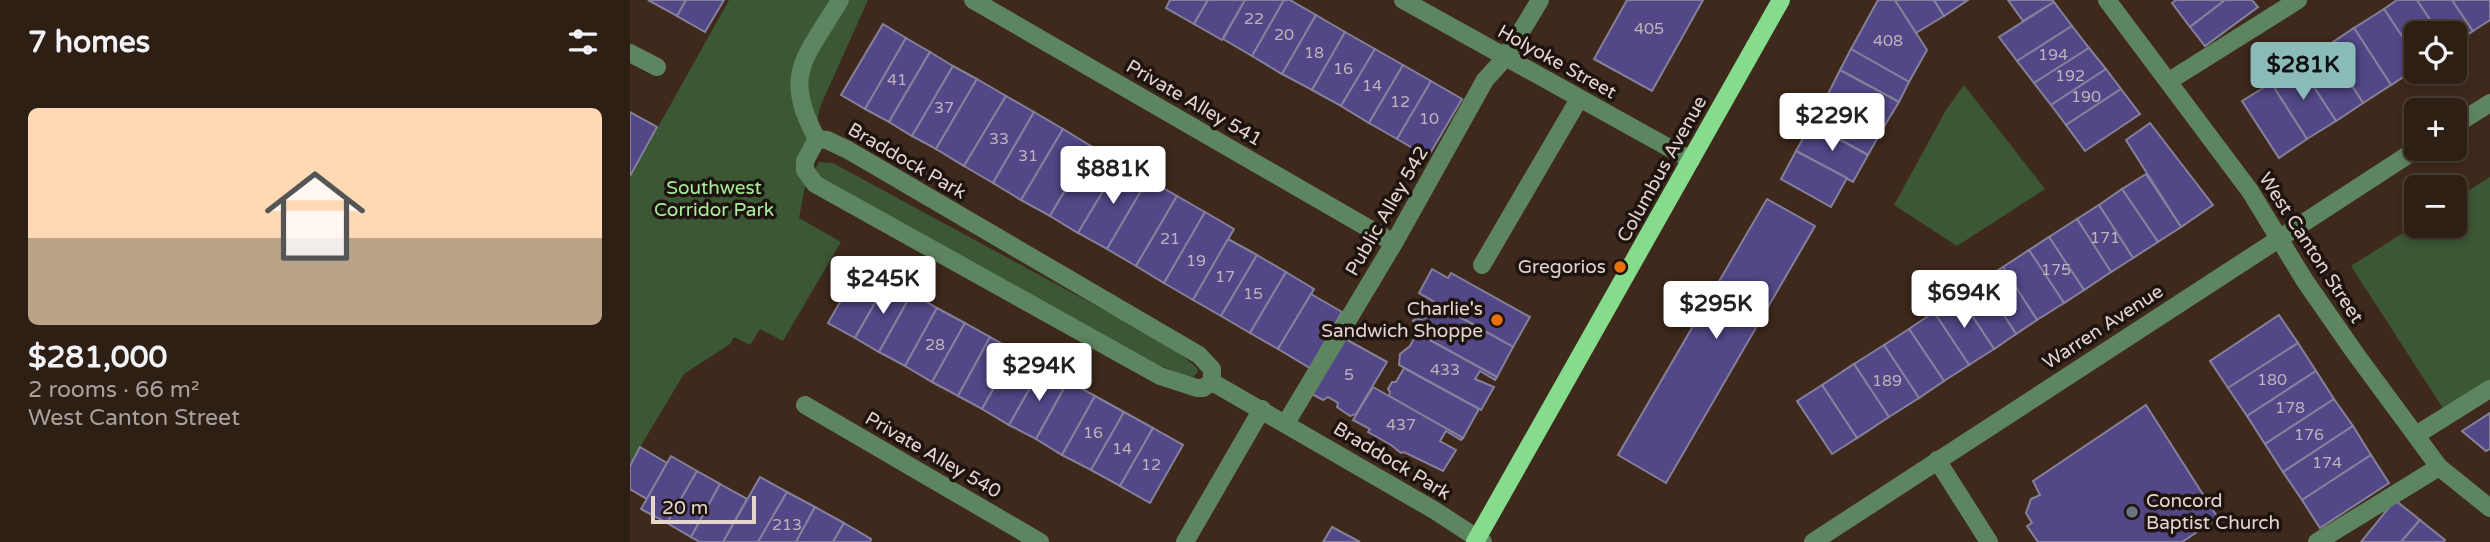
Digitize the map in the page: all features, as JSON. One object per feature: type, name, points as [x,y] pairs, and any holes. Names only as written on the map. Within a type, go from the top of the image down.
[{"type":"main road","name":"Columbus Avenue","points":[[1478,541],[1781,0]]},
{"type":"street","points":[[817,139],[802,111],[798,92],[799,75],[802,65],[840,0]]},
{"type":"street","name":"Private Alley 541","points":[[973,0],[1394,243]]},
{"type":"street","name":"Holyoke Street","points":[[1403,0],[1691,160]]},
{"type":"street","name":"Public Alley 542","points":[[1286,422],[1394,243],[1485,80],[1505,58],[1541,0]]},
{"type":"street","name":"West Canton Street","points":[[2107,0],[2250,191],[2340,332],[2440,467],[2490,508]]},
{"type":"street","points":[[2169,81],[2298,0]]},
{"type":"street","points":[[630,53],[657,67]]},
{"type":"street","points":[[1482,265],[1579,99]]},
{"type":"street","points":[[2467,117],[2490,103]]},
{"type":"street","name":"Braddock Park","points":[[817,139],[841,146],[1178,342],[1209,364],[1214,375],[1212,382],[1203,388],[1197,388],[1160,376],[815,184],[805,170],[805,161],[817,139]]},
{"type":"street","name":"Warren Avenue","points":[[1813,542],[2404,157]]},
{"type":"street","name":"Braddock Park","points":[[1212,382],[1286,422],[1478,541]]},
{"type":"street","points":[[2416,435],[2490,389]]},
{"type":"street","name":"Private Alley 540","points":[[805,405],[1041,542]]},
{"type":"street","points":[[1185,542],[1262,409]]},
{"type":"street","points":[[1937,460],[1989,542]]},
{"type":"street","points":[[2317,542],[2440,467]]},
{"type":"green space","name":"Southwest Corridor Park","points":[[729,0],[868,0],[820,107],[799,218],[841,242],[783,341],[760,329],[750,345],[734,337],[730,344],[684,374],[630,464],[630,177]]},
{"type":"green space","points":[[1964,85],[2045,189],[1957,246],[1894,205],[1946,110]]},
{"type":"green space","points":[[819,162],[833,163],[1172,347],[1197,368],[1198,372],[1192,378],[1158,365],[821,179],[815,170]]},
{"type":"green space","points":[[2490,177],[2490,385],[2446,413],[2351,266],[2404,232],[2404,238],[2467,238],[2467,191]]},
{"type":"building","points":[[648,0],[686,0],[677,16]]},
{"type":"building","points":[[686,0],[724,0],[705,32],[677,16]]},
{"type":"building","points":[[1170,0],[1208,0],[1194,24],[1166,8]]},
{"type":"building","points":[[1208,0],[1245,0],[1222,40],[1194,24]]},
{"type":"building","points":[[1245,0],[1284,0],[1252,56],[1223,39]]},
{"type":"building","points":[[1284,0],[1290,0],[1316,15],[1282,74],[1252,56]]},
{"type":"building","points":[[1627,0],[1703,0],[1652,91],[1594,59]]},
{"type":"building","points":[[1878,0],[1895,0],[1927,50],[1909,82],[1851,49]]},
{"type":"building","points":[[1895,0],[1934,0],[1944,16],[1916,33]]},
{"type":"building","points":[[1934,0],[1968,0],[1944,16]]},
{"type":"building","points":[[2008,0],[2052,0],[2054,2],[2023,21]]},
{"type":"building","points":[[2176,0],[2225,0],[2190,27],[2172,3]]},
{"type":"building","points":[[2225,0],[2252,0],[2258,7],[2205,46],[2190,27]]},
{"type":"building","points":[[2397,0],[2417,0],[2431,21],[2404,21],[2404,39],[2384,9]]},
{"type":"building","points":[[2417,0],[2452,0],[2466,21],[2431,21]]},
{"type":"building","points":[[2452,0],[2490,0],[2490,20],[2473,31]]},
{"type":"building","points":[[2054,2],[2072,26],[2017,61],[1999,37]]},
{"type":"building","points":[[2384,9],[2404,39],[2404,76],[2391,85],[2354,28]]},
{"type":"building","points":[[1316,15],[1345,32],[1312,90],[1282,74]]},
{"type":"building","points":[[2467,22],[2473,31],[2467,35]]},
{"type":"building","points":[[883,24],[906,38],[865,109],[841,95]]},
{"type":"building","points":[[2072,26],[2089,48],[2034,83],[2017,61]]},
{"type":"building","points":[[2354,28],[2391,85],[2363,103],[2327,46]]},
{"type":"building","points":[[1345,32],[1375,49],[1341,106],[1312,90]]},
{"type":"building","points":[[906,38],[930,52],[889,122],[865,109]]},
{"type":"building","points":[[2327,46],[2363,103],[2336,121],[2299,64]]},
{"type":"building","points":[[2089,48],[2106,69],[2051,105],[2034,83]]},
{"type":"building","points":[[1375,49],[1403,65],[1369,123],[1341,106]]},
{"type":"building","points":[[1851,49],[1909,82],[1899,102],[1840,70]]},
{"type":"building","points":[[930,52],[953,66],[912,136],[889,122]]},
{"type":"building","points":[[2299,64],[2336,121],[2307,139],[2271,83]]},
{"type":"building","points":[[1403,65],[1431,81],[1397,139],[1369,123]]},
{"type":"building","points":[[953,66],[977,79],[936,149],[912,136]]},
{"type":"building","points":[[2106,69],[2121,89],[2066,125],[2051,105]]},
{"type":"building","points":[[1840,70],[1899,102],[1885,125],[1828,94]]},
{"type":"building","points":[[977,79],[1006,96],[964,166],[936,149]]},
{"type":"building","points":[[1431,81],[1462,99],[1428,157],[1397,139]]},
{"type":"building","points":[[2271,83],[2307,139],[2279,158],[2242,101]]},
{"type":"building","points":[[2121,89],[2140,114],[2085,151],[2066,125]]},
{"type":"building","points":[[1828,94],[1885,125],[1868,155],[1811,124]]},
{"type":"building","points":[[1006,96],[1034,112],[993,183],[964,166]]},
{"type":"building","points":[[630,112],[657,127],[630,176]]},
{"type":"building","points":[[1034,112],[1063,129],[1021,200],[993,183]]},
{"type":"building","points":[[2150,123],[2213,205],[2181,227],[2126,140]]},
{"type":"building","points":[[1811,124],[1868,155],[1853,182],[1796,151]]},
{"type":"building","points":[[1063,129],[1091,146],[1050,216],[1021,200]]},
{"type":"building","points":[[1091,146],[1120,163],[1078,233],[1050,216]]},
{"type":"building","points":[[1796,151],[1847,178],[1831,207],[1781,179]]},
{"type":"building","points":[[1120,163],[1148,179],[1107,249],[1078,233]]},
{"type":"building","points":[[2146,174],[2181,227],[2158,242],[2122,189]]},
{"type":"building","points":[[1148,179],[1177,196],[1136,266],[1107,249]]},
{"type":"building","points":[[2122,189],[2158,242],[2133,258],[2099,205]]},
{"type":"building","points":[[1177,196],[1205,212],[1164,283],[1136,266]]},
{"type":"building","points":[[1767,199],[1815,226],[1666,483],[1618,455]]},
{"type":"building","points":[[2099,205],[2133,258],[2111,272],[2077,219]]},
{"type":"building","points":[[1205,212],[1234,229],[1193,300],[1164,283]]},
{"type":"building","points":[[2077,219],[2111,272],[2084,290],[2049,237]]},
{"type":"building","points":[[2049,237],[2084,290],[2064,303],[2029,250]]},
{"type":"building","points":[[1228,239],[1257,255],[1221,316],[1193,300]]},
{"type":"building","points":[[2029,250],[2064,303],[2037,320],[2003,267]]},
{"type":"building","points":[[1257,255],[1286,272],[1250,333],[1221,316]]},
{"type":"building","points":[[861,265],[888,280],[855,338],[828,323]]},
{"type":"building","points":[[2003,267],[2037,320],[2016,334],[1982,281]]},
{"type":"building","points":[[1432,269],[1448,278],[1451,273],[1530,317],[1513,347],[1419,293]]},
{"type":"building","points":[[1286,272],[1314,289],[1278,349],[1250,333]]},
{"type":"building","points":[[888,280],[912,293],[879,352],[855,338]]},
{"type":"building","points":[[1982,281],[2016,334],[1994,349],[1959,296]]},
{"type":"building","points":[[912,293],[937,308],[905,366],[879,352]]},
{"type":"building","points":[[1311,294],[1342,312],[1310,368],[1278,349]]},
{"type":"building","points":[[1959,296],[1994,349],[1969,365],[1934,312]]},
{"type":"building","points":[[1434,303],[1513,347],[1497,377],[1417,333],[1417,324],[1413,321],[1426,317]]},
{"type":"building","points":[[937,308],[965,323],[932,382],[905,366]]},
{"type":"building","points":[[1934,312],[1969,365],[1944,381],[1909,329]]},
{"type":"building","points":[[2279,315],[2298,343],[2228,388],[2210,361]]},
{"type":"building","points":[[965,323],[990,337],[958,396],[932,382]]},
{"type":"building","points":[[1909,329],[1944,381],[1919,398],[1884,345]]},
{"type":"building","points":[[1417,333],[1497,377],[1495,380],[1480,371],[1475,379],[1494,387],[1481,410],[1399,365],[1400,354],[1410,346]]},
{"type":"building","points":[[1340,336],[1387,362],[1356,414],[1350,416],[1328,397],[1323,400],[1312,394]]},
{"type":"building","points":[[990,337],[1015,351],[982,409],[958,396]]},
{"type":"building","points":[[2298,343],[2316,371],[2247,416],[2228,388]]},
{"type":"building","points":[[1884,345],[1919,398],[1889,417],[1854,364]]},
{"type":"building","points":[[1015,351],[1042,367],[1009,425],[982,409]]},
{"type":"building","points":[[1854,364],[1889,417],[1857,438],[1822,385]]},
{"type":"building","points":[[1042,367],[1068,381],[1036,439],[1009,425]]},
{"type":"building","points":[[1404,368],[1479,409],[1463,438],[1389,396],[1388,389],[1392,382],[1396,382]]},
{"type":"building","points":[[2316,371],[2334,399],[2265,444],[2247,416]]},
{"type":"building","points":[[1068,381],[1095,396],[1062,455],[1036,439]]},
{"type":"building","points":[[1822,385],[1857,438],[1832,454],[1797,401]]},
{"type":"building","points":[[1373,387],[1463,438],[1461,440],[1446,431],[1440,441],[1456,450],[1443,471],[1404,452],[1401,453],[1368,432],[1370,429],[1353,420]]},
{"type":"building","points":[[1095,396],[1124,412],[1091,470],[1062,455]]},
{"type":"building","points":[[2334,399],[2353,426],[2283,472],[2265,444]]},
{"type":"building","points":[[2146,405],[2218,518],[2182,542],[2038,542],[2027,526],[2032,523],[2026,513],[2031,499],[2040,495],[2033,481]]},
{"type":"building","points":[[1124,412],[1153,428],[1120,486],[1091,470]]},
{"type":"building","points":[[2490,413],[2490,449],[2486,451],[2462,431]]},
{"type":"building","points":[[2353,426],[2371,455],[2302,500],[2283,472]]},
{"type":"building","points":[[1153,428],[1183,445],[1150,503],[1120,486]]},
{"type":"building","points":[[640,447],[667,463],[647,499],[630,489],[630,466]]},
{"type":"building","points":[[2371,455],[2389,483],[2320,528],[2302,500]]},
{"type":"building","points":[[671,456],[697,471],[667,523],[641,509]]},
{"type":"building","points":[[697,471],[720,484],[691,537],[667,523]]},
{"type":"building","points":[[760,477],[787,492],[758,542],[723,542]]},
{"type":"building","points":[[720,484],[747,499],[723,542],[700,542],[691,537]]},
{"type":"building","points":[[787,492],[815,507],[796,542],[758,542]]},
{"type":"building","points":[[2395,500],[2420,520],[2401,542],[2361,542]]},
{"type":"building","points":[[815,507],[844,523],[833,542],[796,542]]},
{"type":"building","points":[[2420,520],[2445,540],[2401,542]]},
{"type":"building","points":[[844,523],[871,539],[870,542],[833,542]]},
{"type":"building","points":[[1332,527],[1360,542],[1323,542]]},
{"type":"place","name":"Gregorios","points":[[1620,267]]},
{"type":"place","name":"Charlie's Sandwich Shoppe","points":[[1497,320]]},
{"type":"place","name":"Concord Baptist Church","points":[[2132,512]]}]
